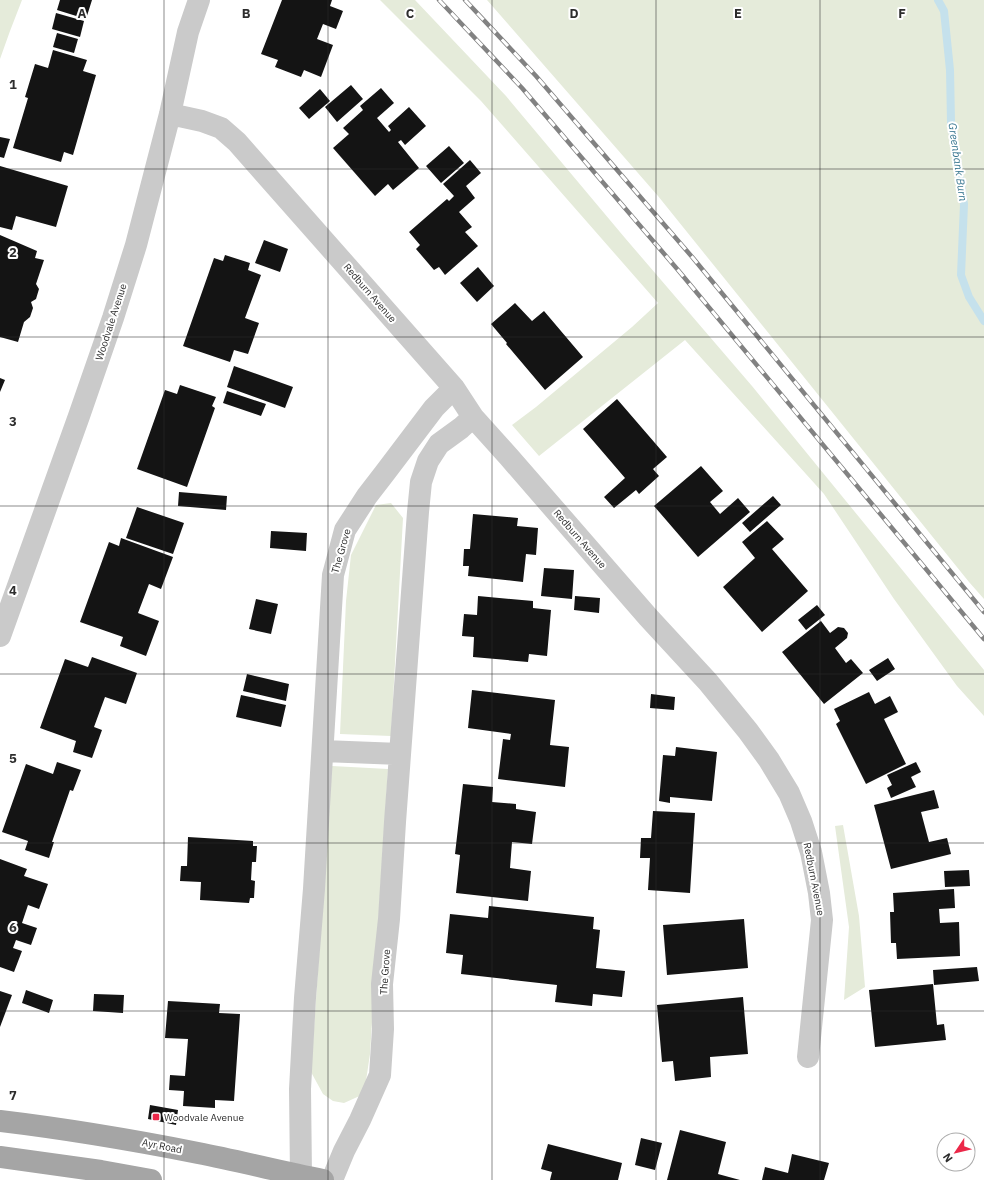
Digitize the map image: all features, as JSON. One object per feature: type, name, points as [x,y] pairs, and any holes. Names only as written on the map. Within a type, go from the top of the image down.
[{"type":"main road","name":"Ayr Road","points":[[0,1121],[70,1130],[141,1142],[265,1167],[302,1178],[323,1180]]},
{"type":"main road","points":[[0,1157],[101,1171],[151,1180]]},
{"type":"street","name":"Woodvale Avenue","points":[[0,636],[79,416],[113,318],[136,245],[170,114],[188,32],[199,0]]},
{"type":"street","name":"Redburn Avenue","points":[[170,114],[202,121],[221,128],[237,142],[454,388],[473,417],[648,617],[708,682],[748,731],[769,760],[789,793],[801,821],[811,852],[819,893],[822,920],[808,1057]]},
{"type":"street","name":"The Grove","points":[[302,1178],[300,1089],[323,750],[333,575],[345,530],[367,496],[434,408],[454,388]]},
{"type":"street","name":"The Grove","points":[[332,1180],[380,1075],[383,1029],[382,984],[389,919],[421,482],[428,461],[439,444],[473,417]]},
{"type":"street","points":[[323,750],[400,754]]},
{"type":"green space","points":[[0,0],[22,0],[0,59]]},
{"type":"green space","points":[[380,0],[415,0],[506,96],[752,386],[984,670],[984,716],[957,686],[894,599],[824,494],[685,340],[539,456],[512,425],[536,407],[632,327],[658,303],[481,101]]},
{"type":"green space","points":[[487,0],[984,0],[984,599],[658,196]]},
{"type":"green space","points":[[391,503],[403,518],[391,736],[340,734],[346,601],[351,555],[376,505]]},
{"type":"green space","points":[[332,766],[388,769],[370,1054],[364,1094],[344,1103],[333,1101],[323,1094],[311,1072]]},
{"type":"green space","points":[[843,825],[859,916],[865,987],[844,1000],[849,927],[835,826]]},
{"type":"building","points":[[60,0],[92,0],[86,19],[57,10]]},
{"type":"building","points":[[282,0],[332,0],[330,6],[343,11],[336,29],[323,24],[317,39],[333,45],[321,77],[304,70],[301,77],[275,67],[278,60],[261,54]]},
{"type":"building","points":[[56,13],[84,21],[80,37],[52,29]]},
{"type":"building","points":[[57,33],[78,39],[74,53],[53,47]]},
{"type":"building","points":[[53,50],[87,60],[83,71],[96,75],[73,155],[64,152],[61,162],[13,148],[28,98],[25,97],[35,64],[48,68]]},
{"type":"building","points":[[351,85],[363,99],[337,122],[325,107]]},
{"type":"building","points":[[381,88],[394,103],[377,118],[389,132],[391,130],[388,126],[409,107],[426,126],[405,145],[401,140],[398,142],[419,168],[393,190],[388,184],[375,196],[333,148],[349,134],[343,128],[363,110],[360,106]]},
{"type":"building","points":[[320,89],[330,101],[309,119],[299,108]]},
{"type":"building","points":[[0,137],[10,139],[4,158],[0,157]]},
{"type":"building","points":[[449,146],[464,163],[441,183],[426,166]]},
{"type":"building","points":[[470,160],[481,173],[466,186],[475,198],[459,212],[472,227],[465,232],[478,246],[445,275],[439,267],[434,270],[416,249],[420,245],[409,232],[447,199],[449,201],[454,196],[443,184]]},
{"type":"building","points":[[0,166],[68,186],[56,227],[16,216],[12,230],[0,227]]},
{"type":"building","points":[[0,235],[37,251],[35,258],[44,260],[36,284],[39,289],[36,299],[31,302],[33,308],[30,317],[24,322],[18,342],[0,337]]},
{"type":"building","points":[[264,240],[288,249],[280,272],[255,263]]},
{"type":"building","points":[[225,255],[250,263],[248,270],[261,275],[245,318],[259,323],[248,354],[234,350],[230,362],[183,346],[214,258],[223,261]]},
{"type":"building","points":[[478,267],[494,286],[477,302],[460,283]]},
{"type":"building","points":[[515,303],[532,321],[544,311],[583,357],[545,390],[491,324]]},
{"type":"building","points":[[234,366],[293,387],[285,408],[227,387]]},
{"type":"building","points":[[0,378],[5,380],[0,392]]},
{"type":"building","points":[[180,385],[216,397],[212,406],[215,408],[187,487],[137,469],[165,390],[177,394]]},
{"type":"building","points":[[227,391],[266,404],[261,416],[223,403]]},
{"type":"building","points":[[617,399],[667,457],[653,469],[659,476],[639,494],[636,490],[614,508],[604,497],[625,478],[583,429]]},
{"type":"building","points":[[701,466],[723,491],[710,502],[720,514],[738,498],[750,512],[698,557],[654,506]]},
{"type":"building","points":[[179,492],[227,496],[226,510],[178,506]]},
{"type":"building","points":[[773,496],[781,505],[750,532],[742,523]]},
{"type":"building","points":[[137,507],[184,523],[173,554],[126,538]]},
{"type":"building","points":[[473,514],[518,518],[517,526],[538,528],[536,555],[526,554],[523,582],[468,576],[469,566],[463,566],[464,549],[470,549]]},
{"type":"building","points":[[767,521],[784,539],[772,549],[808,591],[762,632],[723,587],[755,558],[742,542]]},
{"type":"building","points":[[271,531],[307,533],[306,551],[270,548]]},
{"type":"building","points":[[121,538],[173,557],[161,589],[149,584],[138,613],[159,621],[146,656],[120,646],[123,637],[80,622],[109,542],[119,546]]},
{"type":"building","points":[[544,568],[574,570],[572,599],[541,596]]},
{"type":"building","points":[[478,596],[533,601],[533,608],[551,610],[547,656],[529,654],[528,662],[473,657],[474,637],[462,636],[464,614],[477,615]]},
{"type":"building","points":[[575,596],[600,598],[599,613],[574,610]]},
{"type":"building","points":[[256,599],[278,604],[271,634],[249,629]]},
{"type":"building","points":[[817,605],[825,615],[806,630],[798,620]]},
{"type":"building","points":[[821,621],[830,633],[838,627],[844,628],[848,633],[847,638],[835,648],[846,663],[851,659],[863,673],[824,704],[782,652]]},
{"type":"building","points":[[92,657],[137,673],[126,704],[105,697],[94,727],[102,730],[92,758],[73,752],[76,741],[40,728],[65,659],[88,667]]},
{"type":"building","points":[[888,658],[895,669],[877,681],[869,670]]},
{"type":"building","points":[[247,674],[289,684],[286,701],[243,691]]},
{"type":"building","points":[[472,690],[555,700],[550,745],[569,747],[565,787],[498,779],[503,739],[510,740],[511,734],[468,728]]},
{"type":"building","points":[[869,692],[875,704],[890,696],[898,712],[884,719],[906,764],[866,784],[836,724],[840,721],[834,709]]},
{"type":"building","points":[[651,694],[675,697],[674,710],[650,708]]},
{"type":"building","points":[[241,695],[286,705],[281,727],[236,717]]},
{"type":"building","points":[[676,747],[717,752],[712,801],[670,797],[670,803],[659,801],[663,755],[675,756]]},
{"type":"building","points":[[57,762],[81,770],[73,791],[70,790],[52,842],[54,842],[49,858],[25,850],[28,841],[2,832],[26,764],[53,774]]},
{"type":"building","points":[[916,762],[921,772],[911,777],[916,787],[891,798],[887,788],[892,785],[887,775]]},
{"type":"building","points":[[463,784],[493,787],[492,802],[516,804],[516,809],[536,812],[532,844],[512,842],[510,868],[531,871],[528,901],[456,893],[460,855],[455,854]]},
{"type":"building","points":[[934,790],[939,808],[921,812],[929,842],[947,838],[951,854],[891,869],[874,805]]},
{"type":"building","points":[[653,811],[695,813],[690,893],[648,890],[650,858],[640,858],[641,838],[651,838]]},
{"type":"building","points":[[188,837],[253,841],[253,846],[257,846],[256,862],[252,862],[251,880],[255,881],[254,898],[250,898],[249,903],[200,900],[201,882],[180,881],[181,866],[187,866]]},
{"type":"building","points":[[0,859],[27,869],[24,876],[48,884],[39,909],[28,905],[22,923],[37,928],[31,945],[16,940],[13,948],[22,951],[14,972],[0,967]]},
{"type":"building","points":[[969,870],[970,886],[945,887],[944,871]]},
{"type":"building","points":[[954,889],[955,908],[939,909],[940,923],[959,922],[960,956],[897,959],[896,943],[891,943],[890,912],[894,912],[893,893]]},
{"type":"building","points":[[489,906],[594,917],[593,929],[600,930],[596,968],[625,971],[622,997],[593,994],[592,1006],[555,1002],[557,985],[461,974],[463,955],[446,953],[450,914],[488,918]]},
{"type":"building","points":[[744,919],[748,968],[667,975],[663,925]]},
{"type":"building","points":[[977,967],[979,981],[934,985],[933,970]]},
{"type":"building","points":[[933,984],[937,1025],[944,1024],[946,1040],[875,1047],[869,990]]},
{"type":"building","points":[[26,990],[53,1000],[49,1013],[22,1003]]},
{"type":"building","points":[[0,991],[12,995],[0,1027]]},
{"type":"building","points":[[94,994],[124,995],[123,1013],[93,1011]]},
{"type":"building","points":[[743,997],[748,1054],[710,1057],[711,1077],[675,1081],[673,1061],[662,1062],[657,1005]]},
{"type":"building","points":[[168,1001],[220,1004],[219,1013],[240,1014],[234,1101],[215,1100],[215,1108],[183,1106],[184,1091],[169,1090],[170,1075],[185,1076],[188,1039],[165,1038]]},
{"type":"building","points":[[150,1105],[178,1110],[176,1125],[148,1119]]},
{"type":"building","points":[[680,1130],[726,1142],[718,1174],[740,1180],[667,1180]]},
{"type":"building","points":[[641,1138],[662,1143],[655,1170],[635,1165]]},
{"type":"building","points":[[548,1144],[622,1163],[618,1180],[550,1180],[552,1172],[541,1169]]},
{"type":"building","points":[[792,1154],[829,1163],[824,1180],[762,1180],[765,1167],[788,1173]]},
{"type":"waterway","name":"Greenbank Burn","points":[[938,0],[944,11],[950,70],[951,122],[964,204],[961,275],[969,297],[984,321]]},
{"type":"railway","points":[[439,0],[522,88],[678,270],[984,639]]},
{"type":"railway","points":[[465,0],[536,76],[693,258],[984,612]]},
{"type":"place","name":"Woodvale Avenue","points":[[156,1117]]}]
